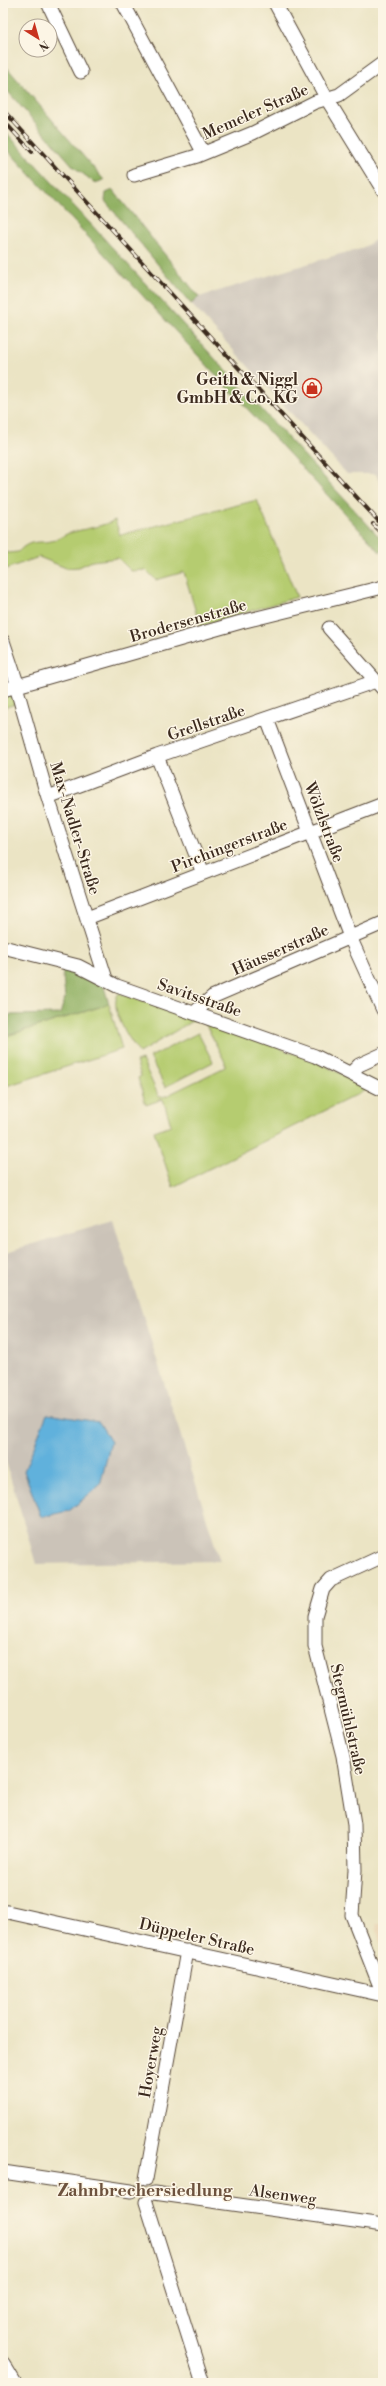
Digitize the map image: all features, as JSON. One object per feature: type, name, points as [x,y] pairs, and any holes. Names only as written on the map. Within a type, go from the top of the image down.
[{"type":"street","points":[[48,3],[81,72]]},
{"type":"street","points":[[123,3],[203,152]]},
{"type":"street","points":[[275,3],[327,99],[383,190]]},
{"type":"street","name":"Memeler Straße","points":[[134,175],[197,156],[203,152],[253,133],[339,95],[383,63]]},
{"type":"street","name":"Brodersenstraße","points":[[3,690],[241,622],[383,587]]},
{"type":"street","points":[[329,628],[380,685]]},
{"type":"street","name":"Max-Nadler-Straße","points":[[3,641],[48,797],[106,978]]},
{"type":"street","name":"Grellstraße","points":[[48,797],[157,756],[267,719],[380,685]]},
{"type":"street","name":"Wölzlstraße","points":[[267,719],[350,937],[383,1010]]},
{"type":"street","points":[[157,756],[203,873]]},
{"type":"street","name":"Pirchingerstraße","points":[[87,918],[383,804]]},
{"type":"street","name":"Häusserstraße","points":[[195,1012],[212,997],[383,923]]},
{"type":"street","name":"Savitsstraße","points":[[3,947],[78,966],[106,978],[117,986],[195,1012],[316,1056],[383,1090]]},
{"type":"street","points":[[351,1073],[359,1065],[383,1054]]},
{"type":"street","name":"Stegmühlstraße","points":[[383,1556],[331,1580],[323,1589],[315,1616],[315,1646],[342,1756],[354,1824],[355,1870],[352,1915],[383,1995]]},
{"type":"street","name":"Düppeler Straße","points":[[3,1911],[383,1995]]},
{"type":"street","name":"Hoyerweg","points":[[146,2179],[188,1951]]},
{"type":"street","name":"Alsenweg","points":[[3,2172],[131,2191],[136,2200],[150,2197],[383,2225]]},
{"type":"street","points":[[131,2191],[136,2181],[146,2179],[154,2186],[150,2197],[203,2383]]},
{"type":"street","points":[[3,2363],[15,2383]]},
{"type":"shaded area","points":[[383,235],[383,491],[376,474],[347,474],[191,304],[199,297],[361,249]]},
{"type":"shaded area","points":[[113,1220],[220,1561],[36,1564],[3,1452],[3,1253]]},
{"type":"shaded area","points":[[376,1923],[383,1923],[383,1963]]},
{"type":"green space","points":[[3,63],[104,180],[95,183],[74,167],[4,87]]},
{"type":"green space","points":[[3,129],[383,541],[383,551],[380,552],[3,145]]},
{"type":"green space","points":[[113,190],[199,297],[191,304],[105,201],[106,193]]},
{"type":"green space","points":[[257,500],[297,597],[200,626],[184,572],[156,580],[146,570],[131,571],[118,558],[92,561],[79,567],[66,568],[39,557],[3,570],[3,551],[8,553],[18,552],[28,544],[55,540],[66,534],[100,526],[115,520],[120,535]]},
{"type":"green space","points":[[15,691],[19,703],[3,708],[3,695]]},
{"type":"green space","points":[[62,965],[102,980],[109,1004],[3,1037],[3,1015],[60,1014],[65,998]]},
{"type":"green space","points":[[119,993],[197,1018],[139,1053],[126,1033],[118,1015],[116,999]]},
{"type":"green space","points":[[109,1004],[122,1049],[3,1087],[3,1037]]},
{"type":"green space","points":[[204,1021],[315,1061],[370,1088],[173,1187],[154,1131],[171,1125],[163,1099],[146,1105],[138,1078],[141,1076],[136,1062],[142,1060],[159,1097],[166,1096],[225,1067],[225,1062]]},
{"type":"green space","points":[[198,1033],[213,1062],[165,1087],[150,1057]]},
{"type":"water","points":[[47,1414],[99,1422],[111,1442],[100,1485],[69,1511],[41,1517],[24,1471]]},
{"type":"railway","points":[[3,110],[383,526]]},
{"type":"railway","points":[[3,120],[32,152]]},
{"type":"railway","points":[[373,524],[383,534]]},
{"type":"place","name":"Geith & Niggl GmbH & Co. KG","points":[[312,388]]},
{"type":"district","name":"Zahnbrechersiedlung","points":[[145,2190]]}]
